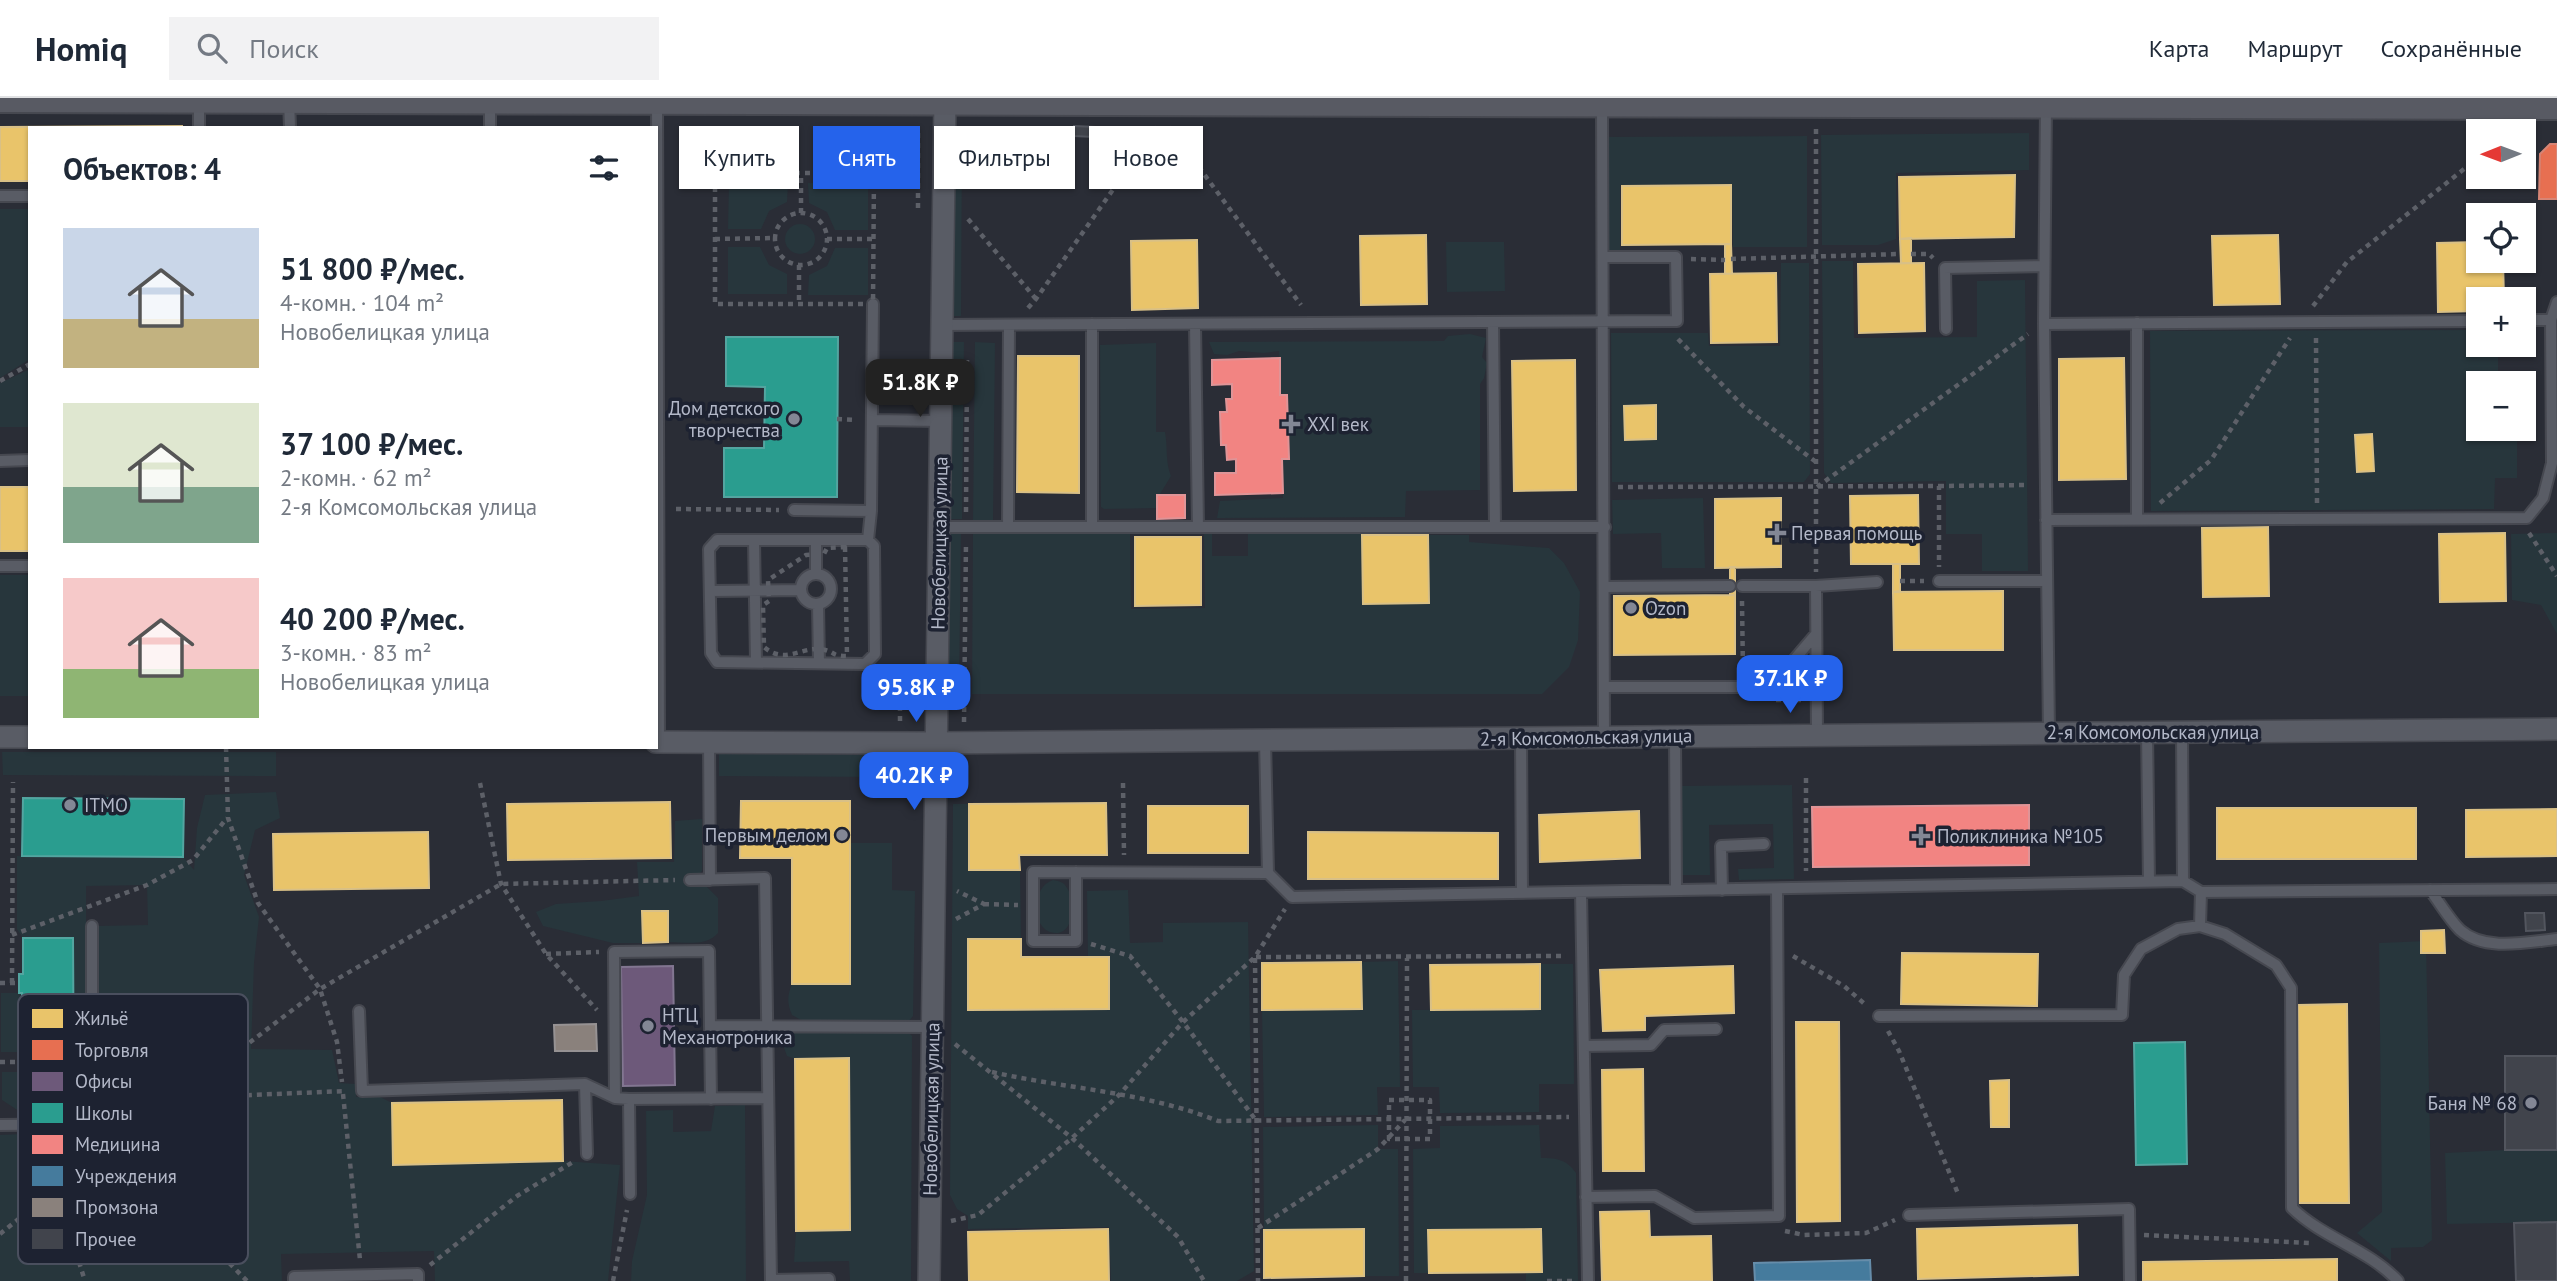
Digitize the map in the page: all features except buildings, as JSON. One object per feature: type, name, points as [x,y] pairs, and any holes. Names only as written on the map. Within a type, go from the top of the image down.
[{"type":"street","points":[[0,98],[2046,101],[2557,106]]},
{"type":"street","name":"Новобелицкая улица","points":[[929,1281],[945,99]]},
{"type":"street","name":"2-я Комсомольская улица","points":[[658,742],[936,743],[2557,729]]},
{"type":"street","points":[[0,737],[28,737]]},
{"type":"lane","points":[[198,98],[199,126]]},
{"type":"lane","points":[[289,99],[290,126]]},
{"type":"lane","points":[[489,126],[490,99]]},
{"type":"lane","points":[[657,99],[657,126]]},
{"type":"lane","points":[[1604,737],[1605,100]]},
{"type":"lane","points":[[2046,101],[2044,324],[2049,733]]},
{"type":"lane","points":[[0,196],[28,196]]},
{"type":"lane","points":[[942,325],[1677,321],[1676,257],[1603,257]]},
{"type":"lane","points":[[1946,329],[1945,268],[2044,267]]},
{"type":"lane","points":[[2046,520],[2527,518],[2543,498],[2555,463],[2551,320],[2557,302]]},
{"type":"lane","points":[[868,540],[871,511],[873,304]]},
{"type":"lane","points":[[2536,320],[2551,320]]},
{"type":"lane","points":[[2044,324],[2466,321]]},
{"type":"lane","points":[[1493,322],[1495,527]]},
{"type":"lane","points":[[2137,323],[2137,520]]},
{"type":"lane","points":[[1092,324],[1092,527]]},
{"type":"lane","points":[[1195,324],[1198,527]]},
{"type":"lane","points":[[1008,527],[1009,325]]},
{"type":"lane","points":[[872,421],[941,421]]},
{"type":"lane","points":[[0,461],[28,460]]},
{"type":"lane","points":[[792,510],[871,511]]},
{"type":"lane","points":[[939,527],[1605,527]]},
{"type":"lane","points":[[717,540],[868,540],[874,546],[875,654],[865,664],[717,662],[711,653],[709,549],[717,540]]},
{"type":"lane","points":[[754,540],[756,662]]},
{"type":"lane","points":[[816,540],[816,573]]},
{"type":"lane","points":[[0,566],[28,566]]},
{"type":"lane","points":[[816,573],[826,576],[832,590],[827,600],[818,604],[808,602],[801,590],[806,576],[816,573]]},
{"type":"lane","points":[[1939,581],[2047,580]]},
{"type":"lane","points":[[1605,587],[1816,586],[1877,582]]},
{"type":"lane","points":[[1816,586],[1817,735]]},
{"type":"lane","points":[[710,591],[801,590]]},
{"type":"lane","points":[[818,604],[819,663]]},
{"type":"lane","points":[[1605,687],[1763,687],[1776,681],[1816,634]]},
{"type":"lane","points":[[2147,732],[2148,882]]},
{"type":"lane","points":[[2182,732],[2183,881]]},
{"type":"lane","points":[[1675,737],[1676,890]]},
{"type":"lane","points":[[1521,738],[1522,893]]},
{"type":"lane","points":[[1265,740],[1268,873]]},
{"type":"lane","points":[[709,742],[710,880]]},
{"type":"lane","points":[[1722,890],[1721,846],[1764,844]]},
{"type":"lane","points":[[1076,873],[1076,941],[1033,941],[1032,872],[1268,873],[1293,897],[2183,881],[2201,891],[2557,889]]},
{"type":"lane","points":[[691,880],[765,878],[771,1280],[829,1281]]},
{"type":"lane","points":[[1586,1197],[1655,1196],[1694,1218],[1779,1216],[1777,889]]},
{"type":"lane","points":[[2430,890],[2461,930],[2478,940],[2500,944],[2557,939]]},
{"type":"lane","points":[[2200,926],[2201,891]]},
{"type":"lane","points":[[1581,892],[1588,1281]]},
{"type":"lane","points":[[92,926],[92,994]]},
{"type":"lane","points":[[1879,1016],[2122,1014],[2124,975],[2141,948],[2178,929],[2200,926],[2225,934],[2276,965],[2291,988],[2292,1208],[2307,1222],[2384,1266],[2398,1281]]},
{"type":"lane","points":[[615,1098],[614,952],[709,951],[711,1099]]},
{"type":"lane","points":[[359,1011],[362,1091],[585,1084],[615,1098],[767,1098]]},
{"type":"lane","points":[[710,1026],[933,1027]]},
{"type":"lane","points":[[1584,1046],[1651,1045],[1664,1030],[1716,1029]]},
{"type":"lane","points":[[585,1084],[587,1154]]},
{"type":"lane","points":[[629,1099],[630,1194]]},
{"type":"lane","points":[[0,1125],[18,1125]]},
{"type":"lane","points":[[1909,1215],[2129,1209],[2130,1281]]},
{"type":"lane","points":[[294,1281],[294,1276],[418,1277]]},
{"type":"path","points":[[1009,325],[1036,299],[1163,119],[1314,323]]},
{"type":"path","points":[[1816,121],[1816,586]]},
{"type":"path","points":[[2137,520],[2211,460],[2300,322],[2347,262],[2466,168]]},
{"type":"path","points":[[715,173],[801,173],[874,173],[873,304],[715,304],[715,173]]},
{"type":"path","points":[[800,213],[801,173]]},
{"type":"path","points":[[968,206],[968,232]]},
{"type":"path","points":[[800,213],[816,218],[827,239],[819,258],[799,265],[785,259],[776,246],[775,238],[780,224],[800,213]]},
{"type":"path","points":[[968,219],[1036,299]]},
{"type":"path","points":[[715,239],[775,238]]},
{"type":"path","points":[[827,239],[873,239]]},
{"type":"path","points":[[1731,259],[1900,254]]},
{"type":"path","points":[[1676,257],[1725,260]]},
{"type":"path","points":[[799,265],[799,304]]},
{"type":"path","points":[[1660,321],[1744,407],[1816,462]]},
{"type":"path","points":[[2316,322],[2317,519]]},
{"type":"path","points":[[1816,487],[2044,324]]},
{"type":"path","points":[[964,706],[967,325]]},
{"type":"path","points":[[0,381],[28,365]]},
{"type":"path","points":[[837,419],[858,420]]},
{"type":"path","points":[[1604,488],[2046,485]]},
{"type":"path","points":[[1938,486],[1939,581]]},
{"type":"path","points":[[666,507],[792,510]]},
{"type":"path","points":[[2527,518],[2528,532],[2557,576]]},
{"type":"path","points":[[1736,586],[1743,687]]},
{"type":"path","points":[[1778,700],[1811,700]]},
{"type":"path","points":[[226,749],[228,818],[258,903],[320,989],[337,1042],[342,1083]]},
{"type":"path","points":[[1806,778],[1807,888]]},
{"type":"path","points":[[12,983],[13,782]]},
{"type":"path","points":[[480,783],[501,884],[546,954],[615,1030]]},
{"type":"path","points":[[1123,783],[1124,873]]},
{"type":"path","points":[[12,935],[147,885],[193,860],[228,818]]},
{"type":"path","points":[[248,1044],[320,989],[501,884],[691,880]]},
{"type":"path","points":[[930,1226],[978,1215],[1072,1138],[1119,1095],[1183,1021],[1255,957],[1293,897]]},
{"type":"path","points":[[984,904],[1033,905]]},
{"type":"path","points":[[1076,941],[1106,946],[1130,956],[1183,1021],[1257,1121]]},
{"type":"path","points":[[1777,951],[1794,957],[1844,986],[1879,1016],[1899,1051],[1966,1213]]},
{"type":"path","points":[[546,954],[614,952]]},
{"type":"path","points":[[1255,957],[1583,956]]},
{"type":"path","points":[[1255,957],[1258,1281]]},
{"type":"path","points":[[1406,1281],[1407,958]]},
{"type":"path","points":[[0,983],[19,983]]},
{"type":"path","points":[[933,1027],[1072,1138],[1178,1237],[1204,1281]]},
{"type":"path","points":[[0,1062],[18,1062]]},
{"type":"path","points":[[992,1072],[1189,1109],[1218,1121],[1585,1117]]},
{"type":"path","points":[[248,1095],[362,1091]]},
{"type":"path","points":[[343,1097],[360,1255]]},
{"type":"path","points":[[1389,1100],[1430,1100],[1430,1139],[1389,1139],[1389,1100]]},
{"type":"path","points":[[1258,1228],[1378,1149],[1406,1120]]},
{"type":"path","points":[[418,1277],[517,1196],[587,1154]]},
{"type":"path","points":[[613,1281],[630,1194]]},
{"type":"path","points":[[1754,1216],[1780,1230],[1804,1235],[1836,1236],[1866,1233],[1909,1215]]},
{"type":"path","points":[[0,1234],[18,1218]]},
{"type":"path","points":[[2133,1235],[2310,1243]]},
{"type":"path","points":[[80,1264],[85,1281]]},
{"type":"path","points":[[230,1264],[247,1281]]},
{"type":"path","points":[[1547,1281],[1588,1281]]},
{"type":"shaded area","points":[[2029,133],[2029,170],[1896,173],[1896,239],[1878,245],[1822,245],[1821,135]]},
{"type":"shaded area","points":[[1807,136],[1807,247],[1733,247],[1732,184],[1620,185],[1620,251],[1608,251],[1607,137]]},
{"type":"shaded area","points":[[808,183],[813,183],[813,189],[868,189],[868,230],[835,230],[827,212],[809,203]]},
{"type":"shaded area","points":[[729,189],[788,189],[787,202],[769,211],[761,229],[728,229]]},
{"type":"shaded area","points":[[954,189],[962,189],[961,316],[953,316]]},
{"type":"shaded area","points":[[0,209],[28,209],[28,360],[0,378]]},
{"type":"shaded area","points":[[800,224],[811,228],[815,239],[811,250],[800,254],[789,250],[785,239],[789,228]]},
{"type":"shaded area","points":[[1446,242],[1504,242],[1505,291],[1447,292]]},
{"type":"shaded area","points":[[728,247],[760,247],[769,265],[787,274],[787,294],[728,294]]},
{"type":"shaded area","points":[[835,248],[868,248],[868,295],[808,295],[809,275],[827,266]]},
{"type":"shaded area","points":[[1822,261],[1853,261],[1854,338],[1977,337],[1977,281],[2025,280],[2028,571],[1982,571],[1982,534],[1946,534],[1946,481],[1831,483],[1824,473]]},
{"type":"shaded area","points":[[1781,263],[1809,263],[1810,474],[1804,482],[1612,482],[1611,333],[1708,333],[1709,346],[1780,346]]},
{"type":"shaded area","points":[[2466,330],[2466,357],[2498,357],[2498,371],[2466,371],[2466,441],[2517,441],[2517,478],[2495,478],[2494,509],[2151,511],[2150,331]]},
{"type":"shaded area","points":[[1470,334],[1486,338],[1482,357],[1487,363],[1480,384],[1480,490],[1406,491],[1405,517],[1217,518],[1220,501],[1283,498],[1282,459],[1289,458],[1287,396],[1280,395],[1279,351],[1214,354],[1209,342],[1444,341],[1448,336]]},
{"type":"shaded area","points":[[952,342],[964,342],[962,519],[949,519]]},
{"type":"shaded area","points":[[975,342],[995,343],[993,521],[973,520]]},
{"type":"shaded area","points":[[1156,343],[1156,432],[1165,432],[1171,476],[1157,499],[1157,508],[1104,509],[1101,507],[1100,345]]},
{"type":"shaded area","points":[[28,370],[28,427],[0,427],[0,383]]},
{"type":"shaded area","points":[[1703,498],[1705,568],[1662,568],[1661,533],[1613,534],[1612,500]]},
{"type":"shaded area","points":[[1362,531],[1363,604],[1428,603],[1428,535],[1469,535],[1469,542],[1549,548],[1564,563],[1580,592],[1578,640],[1569,667],[1542,694],[972,694],[973,533],[1130,534],[1131,609],[1205,608],[1204,533],[1212,533],[1212,556],[1248,556],[1248,532]]},
{"type":"shaded area","points":[[949,533],[961,533],[959,690],[946,690]]},
{"type":"shaded area","points":[[2557,533],[2557,634],[2541,605],[2512,600],[2511,534]]},
{"type":"shaded area","points":[[0,575],[28,575],[28,696],[0,696]]},
{"type":"shaded area","points":[[2,752],[276,752],[276,776],[3,775]]},
{"type":"shaded area","points":[[719,754],[887,755],[887,777],[719,776]]},
{"type":"shaded area","points":[[1792,785],[1794,879],[1739,880],[1738,869],[1774,868],[1773,824],[1709,825],[1710,875],[1682,875],[1681,786]]},
{"type":"shaded area","points":[[276,792],[280,818],[255,830],[244,875],[259,917],[254,963],[251,1049],[332,1050],[339,1083],[356,1084],[356,1097],[378,1096],[392,1103],[393,1165],[563,1161],[620,1165],[608,1281],[435,1281],[434,1251],[281,1254],[282,1281],[0,1281],[0,1135],[18,1134],[18,1264],[248,1264],[248,994],[99,994],[97,926],[148,925],[147,885],[86,886],[86,994],[73,994],[73,938],[23,938],[17,929],[17,856],[183,857],[194,870],[197,828],[205,795]]},
{"type":"shaded area","points":[[953,804],[969,804],[970,870],[1020,870],[1021,939],[968,940],[969,1010],[1109,1009],[1109,957],[1088,957],[1087,891],[1128,890],[1130,943],[1163,942],[1163,923],[1248,922],[1254,1271],[1237,1281],[1111,1281],[1109,1227],[968,1229],[968,1216],[957,1209],[950,1195]]},
{"type":"shaded area","points":[[702,819],[702,871],[699,874],[691,874],[691,885],[706,886],[718,898],[718,933],[713,937],[695,943],[668,942],[667,911],[642,911],[643,943],[613,943],[543,926],[536,912],[556,904],[639,896],[637,862],[674,862],[675,821]]},
{"type":"shaded area","points":[[850,843],[892,843],[892,890],[915,891],[913,1016],[908,1022],[803,1021],[790,1011],[788,1000],[792,984],[850,984]]},
{"type":"shaded area","points":[[1053,880],[1066,886],[1072,907],[1067,928],[1056,933],[1042,926],[1036,909],[1040,891],[1045,884]]},
{"type":"shaded area","points":[[2426,941],[2432,1240],[2423,1247],[2391,1248],[2391,1261],[2357,1233],[2382,1212],[2379,943]]},
{"type":"shaded area","points":[[1398,961],[1400,1087],[1377,1087],[1378,1115],[1264,1117],[1262,1010],[1362,1009],[1361,962]]},
{"type":"shaded area","points":[[1540,964],[1573,964],[1574,1084],[1539,1084],[1539,1112],[1440,1113],[1439,1087],[1413,1087],[1412,1010],[1540,1009]]},
{"type":"shaded area","points":[[1,993],[22,993],[18,994],[18,1052],[1,1052]]},
{"type":"shaded area","points":[[908,1032],[912,1036],[911,1281],[850,1281],[849,1261],[794,1262],[796,1231],[850,1230],[849,1059],[795,1059],[787,1056],[783,1045],[791,1034]]},
{"type":"shaded area","points":[[2,1072],[18,1072],[18,1110],[2,1100]]},
{"type":"shaded area","points":[[745,1105],[746,1281],[631,1281],[632,1261],[647,1195],[646,1111],[673,1110],[673,1132],[711,1131],[715,1106]]},
{"type":"shaded area","points":[[1378,1125],[1378,1149],[1398,1149],[1399,1276],[1364,1276],[1364,1229],[1264,1230],[1263,1127]]},
{"type":"shaded area","points":[[1539,1125],[1541,1158],[1562,1161],[1576,1173],[1578,1281],[1526,1281],[1526,1272],[1540,1229],[1428,1230],[1429,1273],[1414,1273],[1413,1149],[1440,1148],[1440,1126]]},
{"type":"shaded area","points":[[2557,1150],[2557,1222],[2447,1224],[2445,1153]]},
{"type":"place","name":"Дом детского творчества","points":[[794,419]]},
{"type":"place","name":"XXI век","points":[[1291,424]]},
{"type":"place","name":"Первая помощь","points":[[1777,533]]},
{"type":"place","name":"Ozon","points":[[1631,608]]},
{"type":"place","name":"ITMO","points":[[70,805]]},
{"type":"place","name":"Первым делом","points":[[842,835]]},
{"type":"place","name":"Поликлиника №105","points":[[1921,836]]},
{"type":"place","name":"НТЦ Механотроника","points":[[648,1026]]},
{"type":"place","name":"Баня № 68","points":[[2531,1103]]}]
